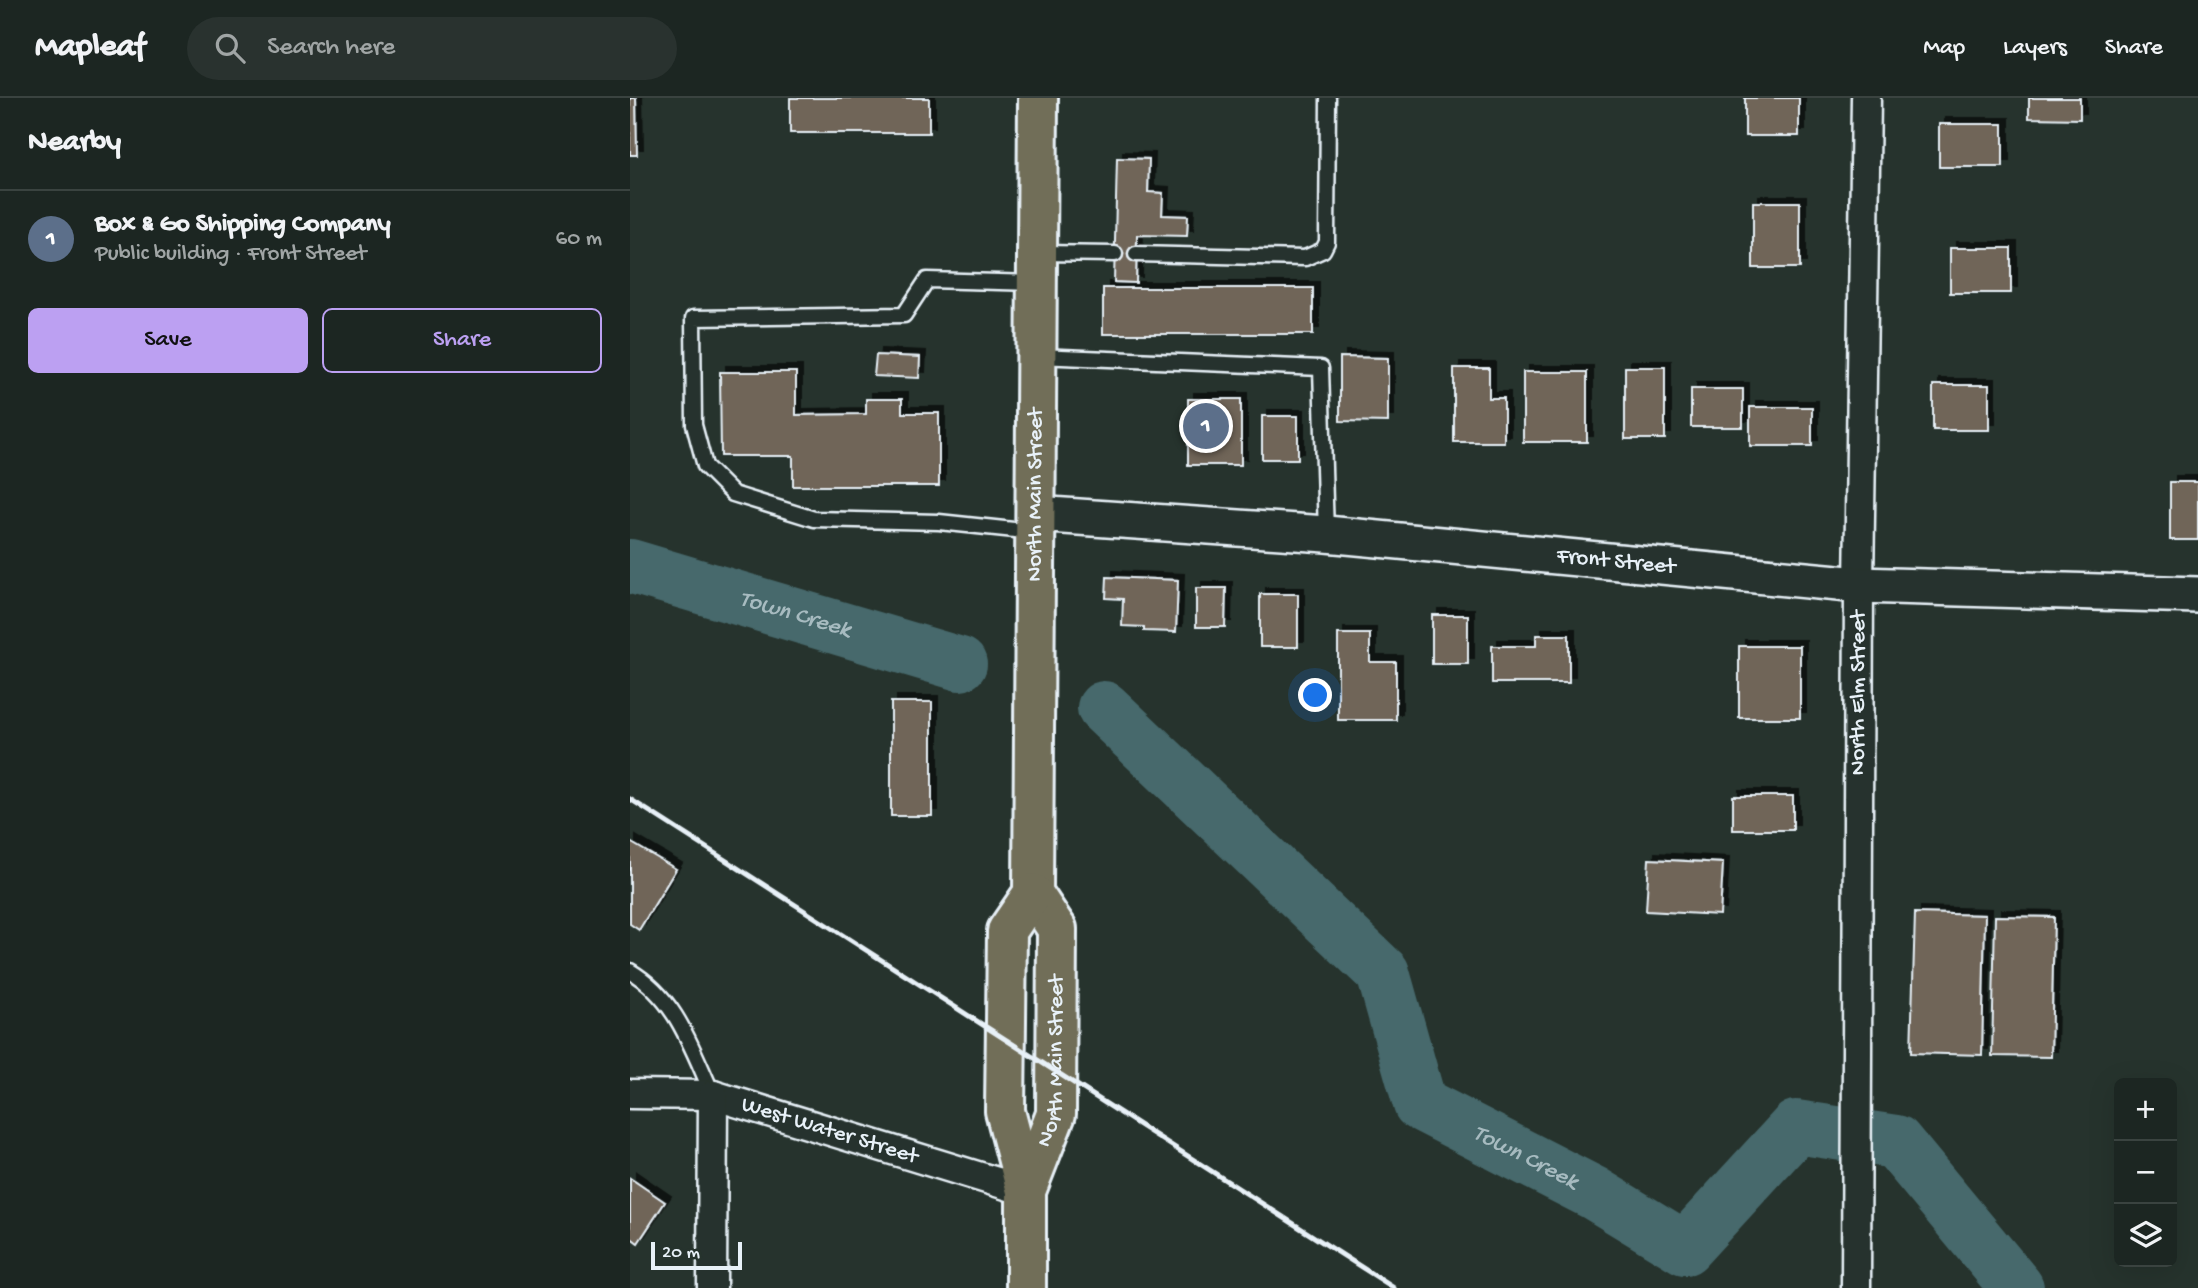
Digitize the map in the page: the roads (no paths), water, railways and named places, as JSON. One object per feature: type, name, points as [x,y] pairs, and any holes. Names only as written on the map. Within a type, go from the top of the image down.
[{"type":"main road","name":"North Main Street","points":[[1026,1191],[1056,1114],[1056,929],[1033,893],[1038,98]]},
{"type":"main road","name":"North Main Street","points":[[1026,1288],[1026,1191],[1005,1111],[1007,931],[1033,893]]},
{"type":"street","name":"North Elm Street","points":[[1856,1288],[1859,585],[1866,98]]},
{"type":"street","name":"Front Street","points":[[1035,523],[1326,534],[1859,585],[2198,595]]},
{"type":"street","name":"West Water Street","points":[[630,1094],[713,1095],[1026,1191]]},
{"type":"street","points":[[712,1288],[713,1095]]},
{"type":"lane","points":[[1136,254],[1305,258],[1323,250],[1327,242],[1328,98]]},
{"type":"lane","points":[[1035,523],[814,519],[733,494],[705,466],[694,425],[693,318],[904,315],[927,280],[1037,268],[1115,254]]},
{"type":"lane","points":[[1038,356],[1321,368],[1326,534]]},
{"type":"lane","points":[[630,971],[643,979],[674,1009],[713,1095]]},
{"type":"waterway","name":"Town Creek","points":[[630,566],[960,664]]},
{"type":"waterway","name":"Town Creek","points":[[1104,708],[1383,973],[1420,1104],[1594,1193],[1685,1248],[1796,1127],[1896,1142],[2017,1288]]},
{"type":"railway","points":[[630,799],[1394,1288]]},
{"type":"place","name":"Box & Go Shipping Company","points":[[1206,426]]}]
